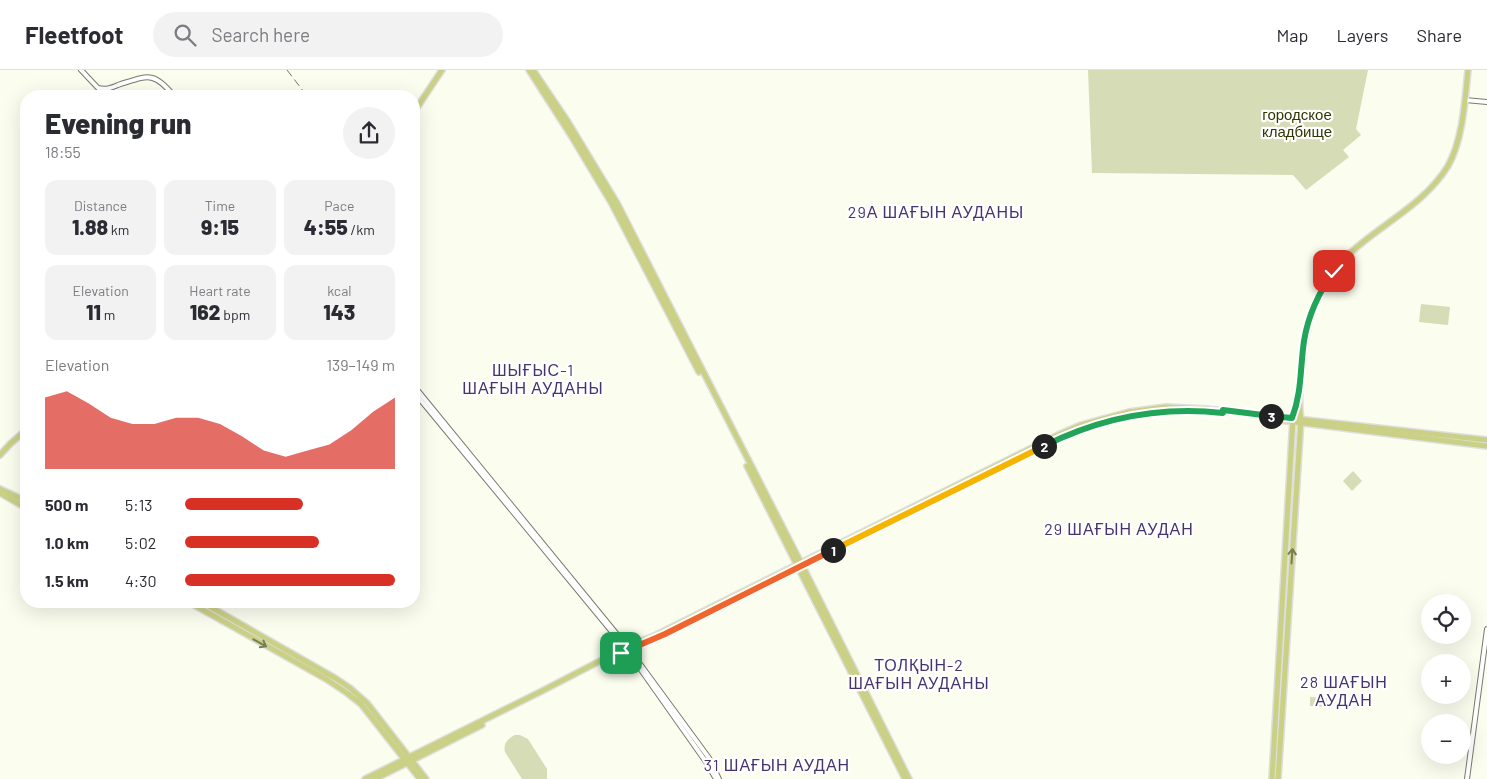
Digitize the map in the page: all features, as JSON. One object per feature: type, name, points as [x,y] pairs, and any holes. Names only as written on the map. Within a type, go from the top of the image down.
[{"type":"main road","points":[[420,103],[442,70]]},
{"type":"main road","points":[[529,70],[612,204],[682,332]]},
{"type":"main road","points":[[533,70],[605,182],[909,779]]},
{"type":"main road","points":[[1272,779],[1293,420],[1298,402],[1304,340],[1312,311],[1326,282],[1349,254],[1403,213],[1441,176],[1455,150],[1465,100],[1468,70]]},
{"type":"main road","points":[[1278,779],[1300,421],[1298,402]]},
{"type":"main road","points":[[375,779],[408,760],[627,648],[881,526],[1016,458],[1103,421],[1165,411],[1223,412],[1487,446]]},
{"type":"main road","points":[[1300,421],[1487,440]]},
{"type":"main road","points":[[0,455],[20,435]]},
{"type":"main road","points":[[0,489],[20,498]]},
{"type":"main road","points":[[0,493],[20,505]]},
{"type":"main road","points":[[199,608],[326,679],[347,693],[361,704],[426,779]]},
{"type":"main road","points":[[212,608],[350,688],[367,703],[420,779]]},
{"type":"main road","points":[[878,721],[905,779]]},
{"type":"main road","points":[[365,779],[408,760]]},
{"type":"street","points":[[81,70],[98,88],[107,89],[148,77],[162,82],[169,90]]},
{"type":"street","points":[[1465,100],[1487,102]]},
{"type":"street","points":[[420,393],[627,648],[717,779]]},
{"type":"street","points":[[420,399],[627,648]]},
{"type":"street","points":[[1467,779],[1487,628]]},
{"type":"green space","name":"городское кладбище","points":[[1088,70],[1368,70],[1356,129],[1361,135],[1343,150],[1349,157],[1306,190],[1293,175],[1092,173]]},
{"type":"green space","points":[[1421,304],[1450,307],[1448,325],[1419,322]]},
{"type":"green space","points":[[1353,471],[1362,481],[1352,491],[1343,481]]},
{"type":"green space","points":[[1310,697],[1327,698],[1327,707],[1310,706]]},
{"type":"green space","points":[[515,735],[528,739],[547,769],[547,779],[522,779],[505,752],[506,742]]},
{"type":"railway","points":[[287,70],[302,90]]},
{"type":"district","name":"29А ШАҒЫН АУДАНЫ","points":[[936,211]]},
{"type":"district","name":"ШЫҒЫС-1 ШАҒЫН АУДАНЫ","points":[[533,378]]},
{"type":"district","name":"29 ШАҒЫН АУДАН","points":[[1119,528]]},
{"type":"district","name":"ТОЛҚЫН-2 ШАҒЫН АУДАНЫ","points":[[919,673]]},
{"type":"district","name":"28 ШАҒЫН АУДАН","points":[[1344,690]]},
{"type":"district","name":"31 ШАҒЫН АУДАН","points":[[777,764]]},
{"type":"route","points":[[621,653],[665,634],[1079,430],[1103,422],[1165,411],[1223,413],[1223,410],[1292,418],[1298,402],[1304,340],[1312,311],[1326,282],[1334,271]]}]
